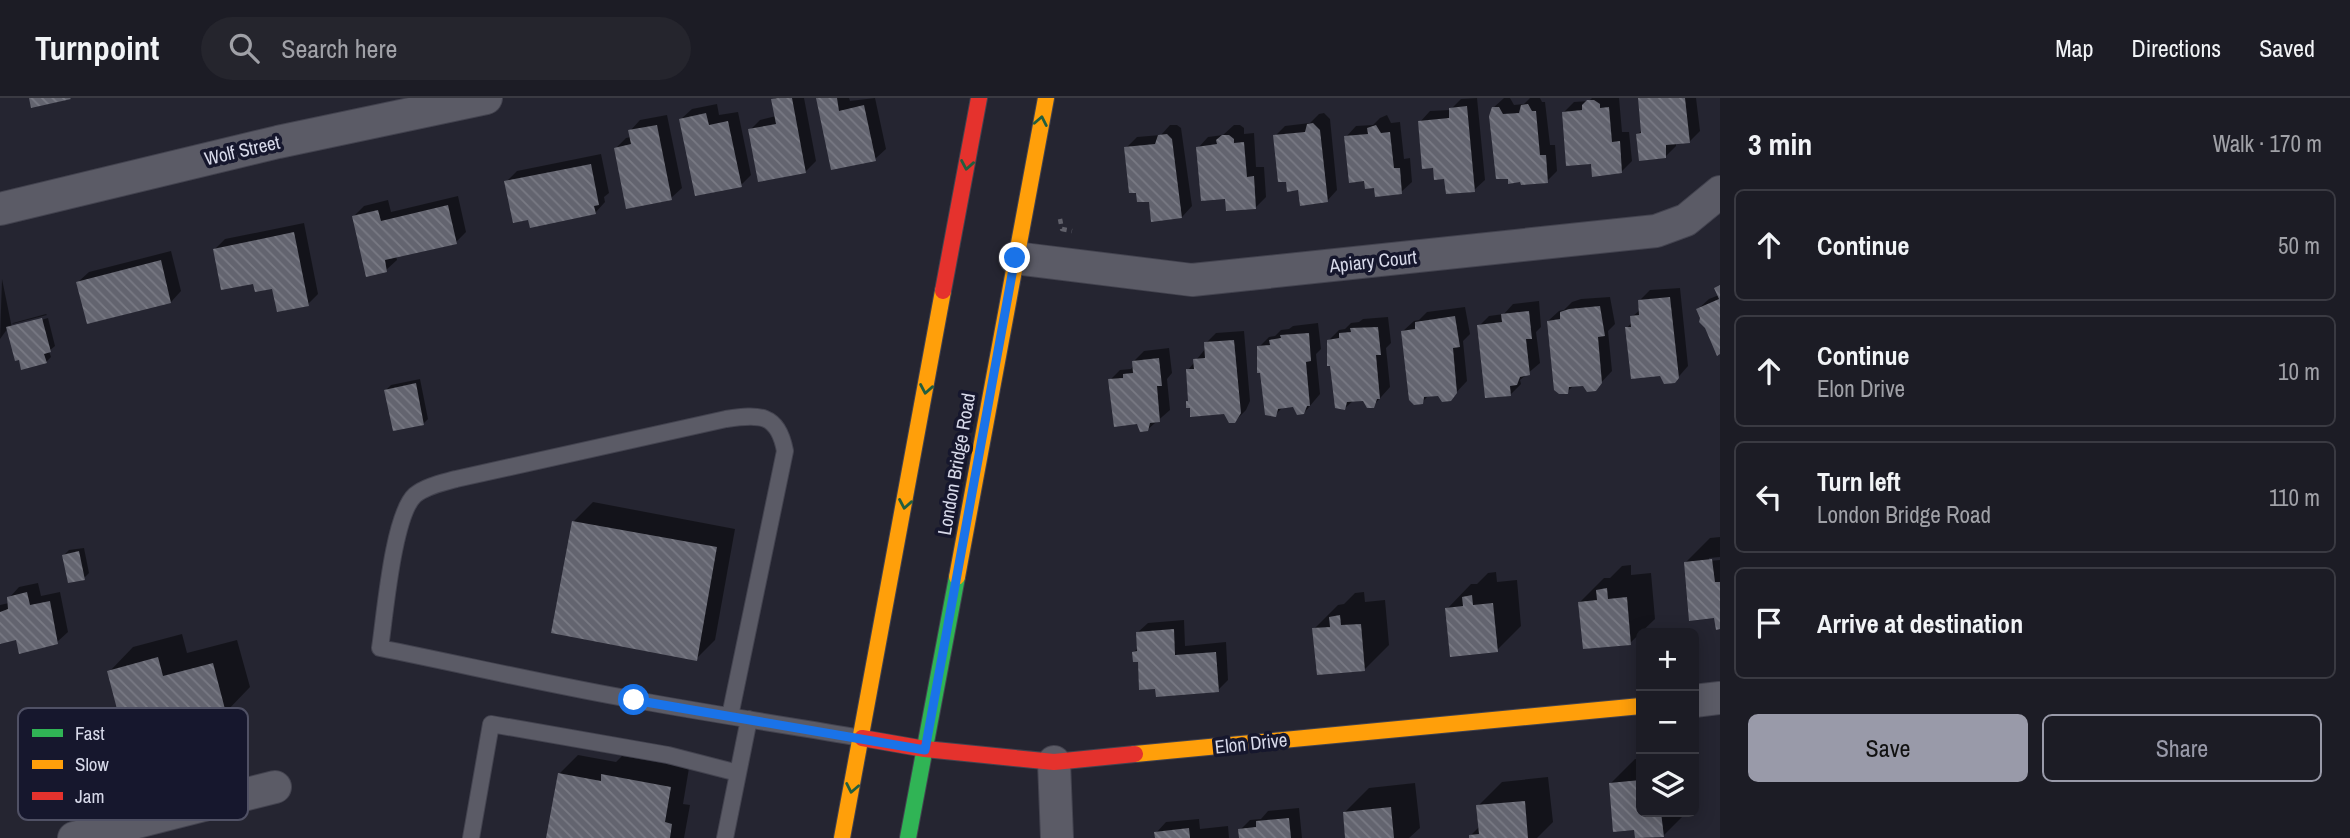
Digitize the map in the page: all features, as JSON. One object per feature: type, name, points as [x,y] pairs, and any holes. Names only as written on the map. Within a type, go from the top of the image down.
[{"type":"main road","points":[[842,838],[979,98]]},
{"type":"main road","name":"London Bridge Road","points":[[908,838],[1046,98]]},
{"type":"main road","name":"Elon Drive","points":[[862,738],[925,750],[1054,762],[1636,706]]},
{"type":"street","name":"Wolf Street","points":[[0,209],[278,142],[486,98]]},
{"type":"street","name":"Apiary Court","points":[[1015,258],[1192,280],[1656,231],[1686,220],[1720,192]]},
{"type":"street","points":[[1699,700],[1720,698]]},
{"type":"street","points":[[1054,762],[1057,838]]},
{"type":"street","points":[[248,794],[275,787]]},
{"type":"street","points":[[74,838],[145,820]]},
{"type":"lane","points":[[730,716],[785,451],[782,435],[773,423],[750,415],[726,419],[456,479],[429,487],[416,495],[406,506],[398,526],[380,648],[634,700],[730,716],[749,719],[862,738]]},
{"type":"lane","points":[[725,838],[749,719]]},
{"type":"lane","points":[[471,838],[491,724],[668,755],[738,773]]},
{"type":"path","points":[[1058,208],[1062,229],[1075,232]]},
{"type":"building","points":[[29,98],[70,98],[71,99],[31,108]]},
{"type":"building","points":[[792,98],[806,173],[758,182],[748,129],[776,124],[771,99]]},
{"type":"building","points":[[816,98],[837,98],[839,111],[864,105],[876,161],[831,170]]},
{"type":"building","points":[[1638,98],[1685,98],[1690,143],[1666,145],[1666,158],[1639,161],[1636,134],[1641,133]]},
{"type":"building","points":[[1587,100],[1594,100],[1600,104],[1600,108],[1609,107],[1612,142],[1620,141],[1622,173],[1592,177],[1591,164],[1566,166],[1562,112],[1582,110],[1582,105]]},
{"type":"building","points":[[1528,104],[1532,111],[1536,111],[1540,155],[1546,155],[1548,183],[1508,184],[1508,179],[1496,179],[1489,116],[1492,107],[1499,107],[1503,114],[1519,113],[1521,105]]},
{"type":"building","points":[[1467,106],[1475,192],[1446,194],[1444,179],[1434,180],[1433,168],[1422,169],[1418,121],[1449,118],[1449,108]]},
{"type":"building","points":[[706,113],[709,125],[728,121],[742,187],[695,196],[679,119]]},
{"type":"building","points":[[1313,123],[1320,130],[1328,202],[1300,206],[1298,190],[1287,192],[1286,182],[1278,182],[1273,135],[1305,132],[1307,124]]},
{"type":"building","points":[[657,125],[672,200],[626,209],[614,148],[631,144],[628,130]]},
{"type":"building","points":[[1376,125],[1381,133],[1390,132],[1394,168],[1400,168],[1402,194],[1375,197],[1374,188],[1365,189],[1364,181],[1349,183],[1344,136],[1368,134],[1367,128]]},
{"type":"building","points":[[1167,134],[1172,139],[1182,218],[1151,222],[1149,202],[1137,202],[1136,193],[1129,193],[1124,147],[1155,144],[1158,135]]},
{"type":"building","points":[[1222,135],[1229,135],[1234,139],[1234,143],[1244,142],[1247,177],[1254,176],[1256,209],[1226,211],[1225,199],[1201,201],[1196,147],[1217,144],[1216,140]]},
{"type":"building","points":[[591,164],[599,205],[594,206],[596,214],[530,228],[528,220],[513,223],[504,181]]},
{"type":"building","points":[[448,205],[457,244],[385,260],[387,272],[366,277],[352,216],[378,210],[381,221]]},
{"type":"building","points":[[294,232],[309,306],[277,312],[272,289],[255,292],[253,284],[221,290],[213,249]]},
{"type":"building","points":[[161,260],[171,303],[87,324],[76,282]]},
{"type":"building","points":[[1720,285],[1720,354],[1717,356],[1705,328],[1699,322],[1696,309],[1719,299],[1714,288]]},
{"type":"building","points":[[1670,297],[1679,378],[1675,383],[1664,384],[1660,376],[1631,379],[1625,327],[1631,327],[1630,316],[1639,315],[1638,300]]},
{"type":"building","points":[[1600,306],[1605,336],[1598,337],[1602,383],[1596,391],[1587,392],[1583,386],[1569,387],[1568,394],[1559,394],[1554,390],[1547,321],[1560,319],[1560,312],[1569,309]]},
{"type":"building","points":[[1529,311],[1532,339],[1526,339],[1530,375],[1520,377],[1517,385],[1510,386],[1511,396],[1485,398],[1477,325],[1502,322],[1501,314]]},
{"type":"building","points":[[1455,316],[1460,347],[1453,348],[1457,393],[1451,401],[1442,402],[1438,396],[1424,397],[1423,404],[1414,405],[1409,400],[1401,331],[1415,329],[1415,322]]},
{"type":"building","points":[[42,318],[51,352],[44,354],[47,363],[21,370],[19,360],[15,361],[6,327]]},
{"type":"building","points":[[1378,327],[1381,355],[1376,355],[1380,399],[1377,399],[1374,408],[1367,408],[1363,401],[1347,402],[1345,410],[1335,408],[1330,366],[1327,366],[1327,340],[1339,338],[1339,333],[1351,332],[1350,328]]},
{"type":"building","points":[[1309,333],[1311,361],[1306,362],[1310,406],[1307,406],[1304,414],[1297,415],[1293,407],[1278,409],[1276,417],[1265,415],[1260,373],[1257,373],[1257,346],[1270,345],[1269,340],[1281,338],[1280,335]]},
{"type":"building","points":[[1234,340],[1241,413],[1235,423],[1229,423],[1224,414],[1190,417],[1190,408],[1186,408],[1186,369],[1194,369],[1193,359],[1205,358],[1204,342]]},
{"type":"building","points":[[1159,358],[1162,386],[1157,386],[1160,422],[1150,423],[1148,431],[1140,432],[1137,424],[1114,427],[1108,379],[1123,378],[1123,374],[1133,373],[1132,361]]},
{"type":"building","points":[[416,383],[424,425],[393,431],[384,390]]},
{"type":"building","points":[[572,521],[717,547],[697,661],[551,633]]},
{"type":"building","points":[[79,551],[85,580],[68,583],[62,555]]},
{"type":"building","points":[[1712,559],[1715,582],[1720,582],[1720,629],[1716,630],[1714,618],[1689,621],[1684,562]]},
{"type":"building","points":[[1607,588],[1608,599],[1627,597],[1631,645],[1583,649],[1578,602],[1597,600],[1596,590]]},
{"type":"building","points":[[27,592],[30,605],[50,601],[58,644],[19,654],[16,640],[0,644],[0,612],[8,609],[7,597]]},
{"type":"building","points":[[1472,595],[1473,605],[1493,603],[1498,652],[1450,657],[1445,608],[1463,606],[1462,597]]},
{"type":"building","points":[[1340,615],[1341,625],[1361,624],[1365,671],[1317,675],[1312,628],[1330,627],[1329,617]]},
{"type":"building","points":[[1174,629],[1175,655],[1216,652],[1219,692],[1156,697],[1155,689],[1139,690],[1138,662],[1133,662],[1132,652],[1137,651],[1136,632]]},
{"type":"building","points":[[158,657],[163,676],[213,663],[225,708],[117,708],[107,671]]},
{"type":"building","points":[[558,773],[601,781],[601,774],[671,787],[665,822],[672,824],[670,838],[546,838]]},
{"type":"building","points":[[1636,780],[1636,817],[1662,817],[1664,837],[1635,838],[1634,830],[1613,832],[1609,783]]},
{"type":"building","points":[[1525,801],[1528,838],[1469,838],[1469,835],[1479,834],[1476,805]]},
{"type":"building","points":[[1391,807],[1394,838],[1345,838],[1343,812]]},
{"type":"building","points":[[1289,818],[1291,838],[1239,838],[1238,829],[1256,827],[1256,821]]},
{"type":"building","points":[[1189,828],[1190,838],[1155,838],[1154,832]]},
{"type":"traffic: fast","points":[[908,838],[957,577]]},
{"type":"traffic: slow","points":[[957,577],[1046,98]]},
{"type":"traffic: slow","points":[[842,838],[943,291]]},
{"type":"traffic: slow","points":[[1135,754],[1636,706]]},
{"type":"traffic: jam","points":[[943,291],[979,98]]},
{"type":"traffic: jam","points":[[862,738],[925,749],[1054,762],[1135,754]]},
{"type":"route","points":[[634,700],[925,750],[1015,258]]}]
